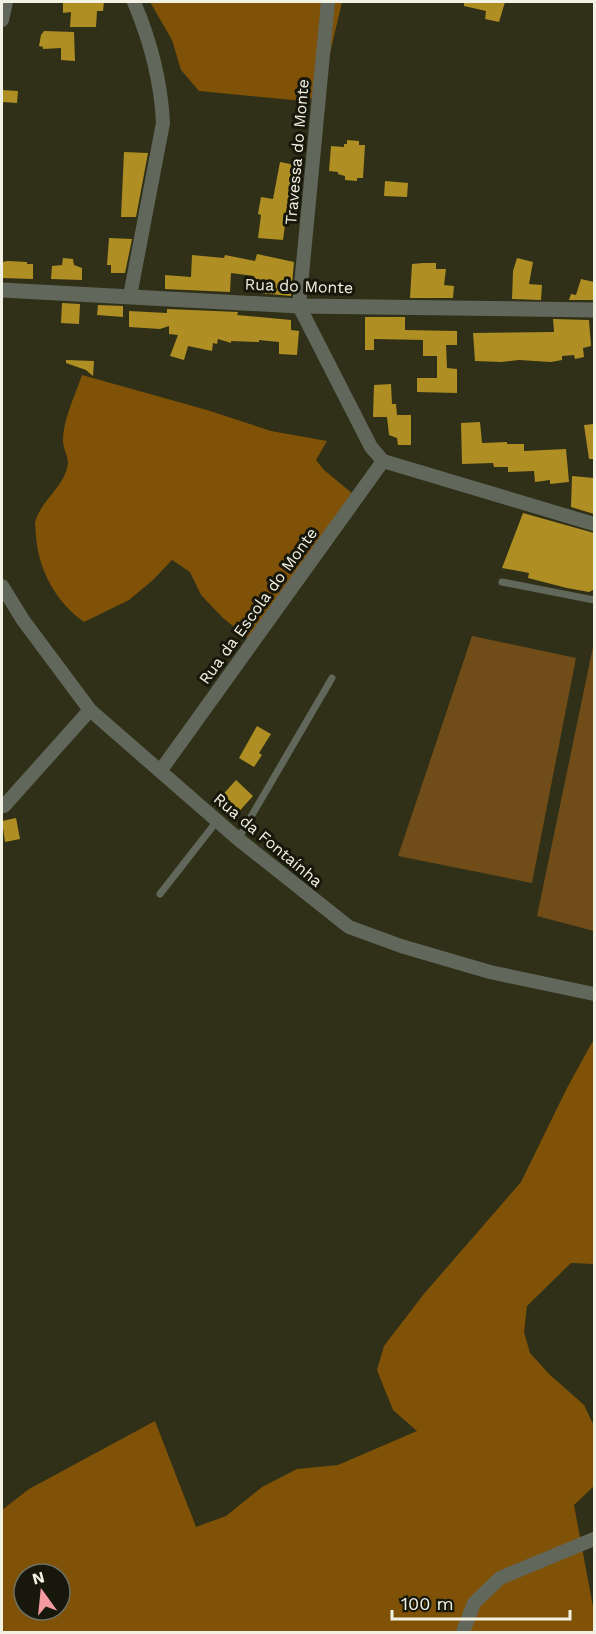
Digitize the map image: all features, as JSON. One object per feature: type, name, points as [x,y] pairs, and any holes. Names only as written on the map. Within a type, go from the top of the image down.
[{"type":"street","points":[[2,20],[6,2]]},
{"type":"street","points":[[130,296],[162,123],[162,98],[158,76],[134,2]]},
{"type":"street","name":"Travessa do Monte","points":[[299,306],[328,2]]},
{"type":"street","name":"Rua do Monte","points":[[2,290],[299,306],[594,310]]},
{"type":"street","points":[[299,306],[374,453],[383,461],[594,524]]},
{"type":"street","name":"Rua da Escola do Monte","points":[[161,770],[383,461]]},
{"type":"street","name":"Rua da Fontaínha","points":[[2,586],[23,620],[90,710],[238,839],[349,927],[401,946],[490,972],[594,994]]},
{"type":"street","points":[[2,806],[90,710]]},
{"type":"street","points":[[463,1632],[474,1603],[500,1578],[594,1539]]},
{"type":"lane","points":[[502,582],[594,600]]},
{"type":"lane","points":[[238,839],[332,678]]},
{"type":"lane","points":[[160,894],[218,820]]},
{"type":"shaded area","points":[[150,2],[342,2],[320,96],[303,101],[199,91],[181,70],[172,40]]},
{"type":"shaded area","points":[[82,375],[207,410],[271,431],[327,441],[316,460],[324,470],[353,494],[249,639],[223,618],[201,595],[190,572],[172,560],[129,600],[84,622],[57,595],[41,562],[35,523],[37,515],[58,487],[66,471],[68,463],[63,444],[64,433],[67,416]]},
{"type":"shaded area","points":[[472,636],[576,658],[532,883],[398,856]]},
{"type":"shaded area","points":[[594,642],[594,931],[537,916]]},
{"type":"shaded area","points":[[594,1039],[594,1264],[571,1263],[527,1306],[524,1332],[530,1353],[549,1374],[584,1405],[594,1424],[594,1486],[574,1505],[594,1612],[594,1632],[2,1632],[2,1510],[29,1489],[155,1421],[196,1527],[226,1516],[262,1487],[297,1469],[338,1465],[417,1431],[393,1410],[377,1370],[384,1346],[423,1295],[521,1182]]},
{"type":"building","points":[[63,2],[104,2],[103,11],[97,11],[96,27],[70,27],[71,12],[63,13]]},
{"type":"building","points":[[464,2],[505,2],[499,22],[485,19],[486,11],[464,6]]},
{"type":"building","points":[[44,31],[74,32],[75,61],[61,60],[61,48],[43,49],[39,46]]},
{"type":"building","points":[[2,90],[18,91],[17,103],[2,102]]},
{"type":"building","points":[[347,140],[359,141],[359,145],[365,145],[363,178],[357,178],[357,181],[345,180],[345,176],[338,172],[329,171],[331,146],[344,147]]},
{"type":"building","points":[[124,152],[148,153],[136,217],[121,217]]},
{"type":"building","points":[[280,162],[301,166],[296,190],[290,189],[283,240],[258,238],[261,197],[273,199]]},
{"type":"building","points":[[385,181],[408,183],[407,197],[384,196]]},
{"type":"building","points":[[109,238],[132,239],[125,273],[111,273],[111,265],[107,265]]},
{"type":"building","points":[[257,254],[294,262],[291,296],[260,293],[254,276],[231,273],[230,292],[165,289],[165,275],[191,277],[192,255],[224,258],[225,255],[255,261]]},
{"type":"building","points":[[63,258],[73,259],[74,265],[82,268],[82,280],[51,279],[52,266],[62,265]]},
{"type":"building","points":[[517,258],[533,262],[529,284],[542,285],[541,300],[512,299],[513,271]]},
{"type":"building","points":[[2,262],[33,264],[33,279],[2,278]]},
{"type":"building","points":[[436,263],[436,269],[446,269],[444,285],[454,286],[453,298],[410,298],[412,264]]},
{"type":"building","points":[[581,279],[594,282],[594,300],[569,300],[571,294],[576,295]]},
{"type":"building","points":[[62,303],[80,304],[79,324],[61,323]]},
{"type":"building","points":[[98,305],[123,306],[123,317],[97,315]]},
{"type":"building","points":[[167,309],[238,312],[237,315],[291,320],[291,330],[299,331],[297,355],[279,354],[279,342],[259,340],[259,342],[231,341],[231,343],[218,339],[217,344],[213,343],[212,351],[188,346],[184,360],[170,356],[178,335],[169,334],[169,326],[160,329],[129,327],[129,311],[167,313]]},
{"type":"building","points":[[365,317],[405,317],[405,330],[457,331],[457,345],[446,345],[447,368],[457,369],[457,393],[417,392],[417,378],[437,378],[437,356],[423,356],[423,340],[374,339],[374,350],[365,350]]},
{"type":"building","points":[[553,319],[589,320],[591,346],[583,348],[584,357],[575,359],[574,355],[562,356],[562,360],[551,362],[475,361],[473,333],[554,332]]},
{"type":"building","points":[[66,360],[94,361],[93,376],[86,370],[66,363]]},
{"type":"building","points":[[391,384],[392,404],[396,404],[397,415],[411,415],[411,445],[398,445],[397,438],[389,435],[387,417],[373,417],[374,385]]},
{"type":"building","points":[[480,422],[482,443],[524,444],[524,451],[566,449],[569,482],[550,484],[550,480],[535,482],[534,471],[508,472],[508,467],[494,467],[493,463],[462,464],[461,423]]},
{"type":"building","points":[[594,424],[594,459],[589,459],[584,425]]},
{"type":"building","points":[[572,476],[594,478],[594,514],[571,507]]},
{"type":"building","points":[[523,513],[594,533],[593,590],[589,592],[567,588],[528,578],[529,573],[502,568]]},
{"type":"building","points":[[257,726],[271,734],[259,753],[262,755],[254,767],[239,758]]},
{"type":"building","points":[[236,780],[253,796],[235,816],[218,800]]},
{"type":"building","points":[[16,818],[20,839],[5,842],[2,821]]}]
